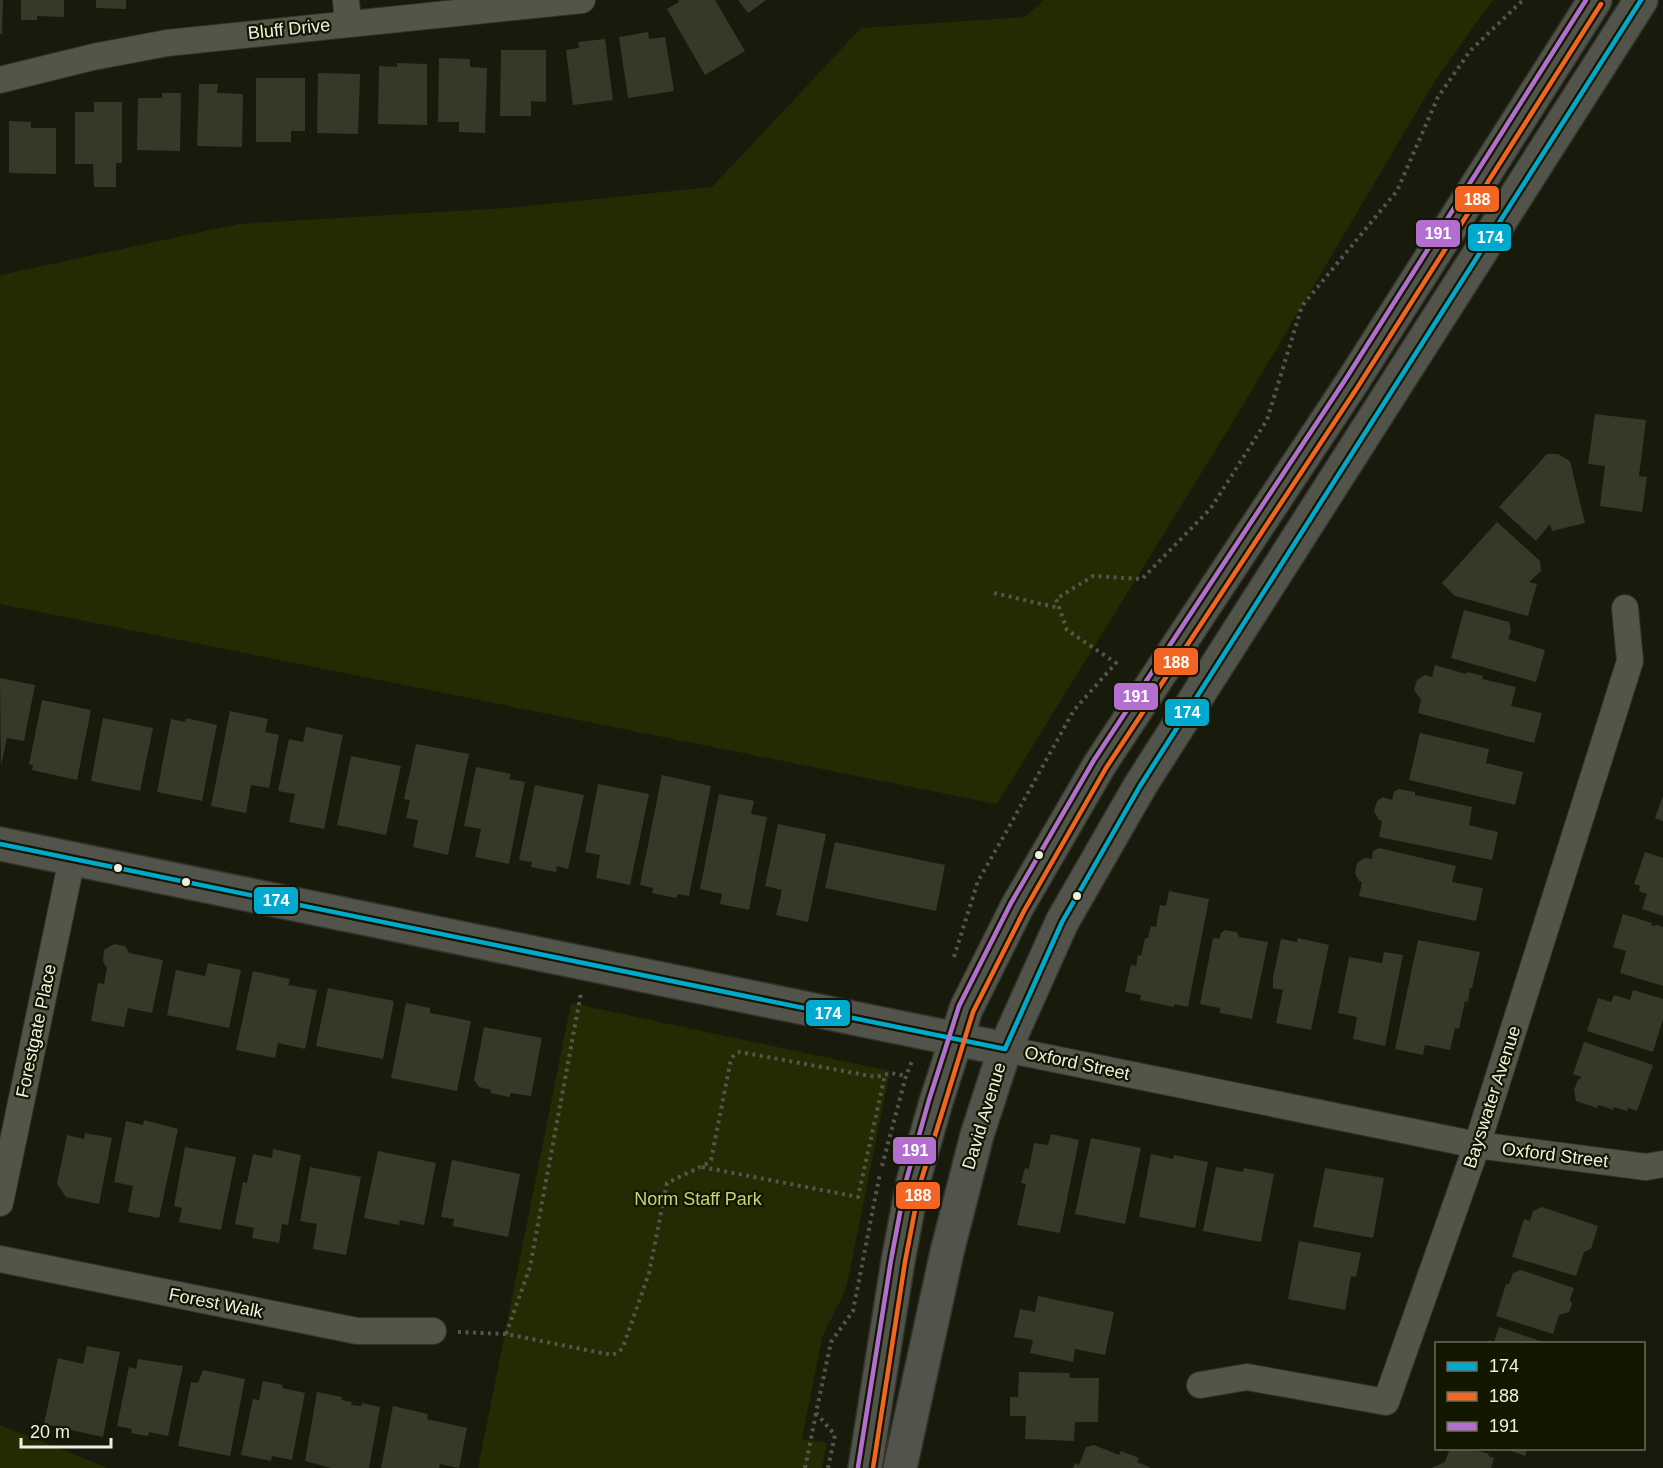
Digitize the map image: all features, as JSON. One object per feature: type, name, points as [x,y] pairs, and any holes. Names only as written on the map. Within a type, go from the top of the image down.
[{"type":"main road","points":[[868,1453],[898,1261],[913,1182],[966,1009],[1017,907],[1100,764],[1351,384],[1595,0]]},
{"type":"main road","name":"David Avenue","points":[[902,1456],[966,1172],[1005,1049],[1062,922],[1140,786],[1641,0]]},
{"type":"main road","name":"Oxford Street","points":[[0,844],[1005,1049]]},
{"type":"street","name":"Bluff Drive","points":[[0,80],[93,57],[347,12],[582,0]]},
{"type":"street","name":"Bayswater Avenue","points":[[1200,1385],[1247,1377],[1386,1401],[1478,1144],[1630,661],[1625,608]]},
{"type":"street","name":"Forestgate Place","points":[[0,1203],[72,859]]},
{"type":"street","name":"Oxford Street","points":[[1005,1049],[1478,1144],[1646,1167],[1663,1164]]},
{"type":"street","name":"Forest Walk","points":[[0,1259],[357,1331],[434,1331]]},
{"type":"path","points":[[952,965],[978,881],[1074,710],[1116,663],[1067,630],[1056,599],[1093,576],[1142,579],[1211,508],[1267,420],[1302,306],[1397,190],[1437,97],[1470,51],[1523,0]]},
{"type":"path","points":[[994,593],[1060,608]]},
{"type":"path","points":[[506,1334],[530,1267],[582,989]]},
{"type":"path","points":[[434,1331],[506,1334],[612,1355],[619,1352],[623,1347],[649,1273],[667,1183],[711,1160],[731,1059],[735,1054],[740,1052],[876,1077],[891,1073],[906,1076],[877,1184],[853,1311],[831,1342],[805,1468]]},
{"type":"path","points":[[701,1166],[858,1197],[885,1074]]},
{"type":"path","points":[[816,1413],[835,1435],[828,1468]]},
{"type":"green space","points":[[1044,0],[1493,0],[1436,79],[1239,412],[997,804],[0,604],[0,275],[238,224],[507,208],[712,187],[861,28],[1025,17]]},
{"type":"green space","name":"Norm Staff Park","points":[[571,1003],[890,1071],[846,1289],[822,1337],[802,1439],[827,1443],[822,1468],[478,1468]]},
{"type":"green space","points":[[0,1425],[108,1468],[0,1468]]},
{"type":"building","points":[[0,0],[3,0],[2,34],[0,34]]},
{"type":"building","points":[[21,0],[64,0],[64,17],[37,16],[37,20],[21,20]]},
{"type":"building","points":[[96,0],[126,0],[126,9],[96,8]]},
{"type":"building","points":[[678,0],[715,0],[745,51],[705,75],[667,9],[679,2]]},
{"type":"building","points":[[738,0],[766,0],[748,13]]},
{"type":"building","points":[[648,32],[649,39],[665,37],[674,91],[628,98],[619,37]]},
{"type":"building","points":[[605,39],[613,100],[573,105],[566,50],[579,48],[578,42]]},
{"type":"building","points":[[501,50],[546,50],[546,102],[531,101],[531,116],[500,116]]},
{"type":"building","points":[[439,58],[470,59],[470,67],[487,68],[485,133],[459,132],[459,122],[438,122]]},
{"type":"building","points":[[397,63],[427,64],[427,125],[378,124],[379,66],[397,67]]},
{"type":"building","points":[[318,73],[360,74],[358,134],[317,133]]},
{"type":"building","points":[[256,78],[305,78],[305,131],[291,131],[291,142],[256,142]]},
{"type":"building","points":[[199,84],[218,84],[217,93],[243,94],[242,147],[197,146]]},
{"type":"building","points":[[162,93],[181,93],[180,151],[137,150],[138,98],[162,98]]},
{"type":"building","points":[[94,102],[122,102],[122,163],[116,163],[116,187],[94,187],[93,164],[75,164],[75,112],[94,112]]},
{"type":"building","points":[[9,121],[31,122],[31,128],[56,128],[56,174],[9,173]]},
{"type":"building","points":[[1595,414],[1646,420],[1639,476],[1647,477],[1642,512],[1600,506],[1605,466],[1588,464]]},
{"type":"building","points":[[1547,454],[1558,454],[1570,461],[1585,523],[1552,531],[1550,524],[1536,541],[1499,507]]},
{"type":"building","points":[[1497,522],[1540,561],[1541,571],[1529,582],[1537,584],[1528,616],[1455,596],[1442,583]]},
{"type":"building","points":[[1464,610],[1509,622],[1511,630],[1508,639],[1545,650],[1536,682],[1451,658]]},
{"type":"building","points":[[1435,665],[1466,674],[1467,672],[1483,676],[1482,679],[1516,687],[1511,706],[1542,713],[1534,743],[1418,713],[1421,700],[1414,690],[1417,680],[1425,675],[1432,677]]},
{"type":"building","points":[[0,678],[35,685],[24,741],[7,738],[1,766]]},
{"type":"building","points":[[42,700],[91,710],[77,780],[32,770],[33,765],[29,764]]},
{"type":"building","points":[[230,711],[268,719],[265,732],[279,735],[269,788],[251,785],[246,813],[211,806]]},
{"type":"building","points":[[103,718],[153,728],[140,791],[91,781]]},
{"type":"building","points":[[186,718],[217,725],[202,801],[157,792],[171,719],[185,722]]},
{"type":"building","points":[[306,727],[343,735],[324,829],[289,822],[295,794],[278,791],[289,739],[303,742]]},
{"type":"building","points":[[1420,733],[1489,749],[1486,763],[1523,772],[1515,805],[1409,780]]},
{"type":"building","points":[[416,744],[469,754],[448,855],[413,847],[418,820],[406,818],[410,800],[404,799]]},
{"type":"building","points":[[351,756],[401,766],[386,835],[337,825]]},
{"type":"building","points":[[476,767],[511,774],[509,779],[525,782],[509,864],[475,857],[481,829],[464,826]]},
{"type":"building","points":[[662,775],[711,786],[689,896],[678,894],[676,898],[652,893],[653,888],[640,885]]},
{"type":"building","points":[[598,784],[649,794],[630,885],[596,878],[600,855],[585,852]]},
{"type":"building","points":[[535,785],[584,795],[568,869],[557,866],[556,872],[531,867],[532,862],[519,860]]},
{"type":"building","points":[[1398,789],[1415,792],[1415,795],[1472,807],[1469,825],[1498,832],[1492,860],[1379,837],[1382,821],[1374,811],[1377,801],[1383,797],[1392,800],[1394,792]]},
{"type":"building","points":[[719,794],[754,801],[751,814],[767,817],[749,910],[720,904],[722,894],[700,889]]},
{"type":"building","points":[[1663,796],[1663,821],[1655,818]]},
{"type":"building","points":[[778,824],[826,834],[808,922],[776,915],[782,890],[765,886]]},
{"type":"building","points":[[835,842],[945,865],[936,911],[825,888]]},
{"type":"building","points":[[1379,848],[1456,866],[1452,882],[1483,888],[1476,921],[1359,896],[1362,882],[1355,873],[1357,863],[1364,858],[1372,859],[1373,851]]},
{"type":"building","points":[[1645,852],[1663,858],[1663,916],[1642,909],[1647,894],[1639,891],[1640,886],[1634,884]]},
{"type":"building","points":[[1169,891],[1209,899],[1188,1007],[1174,1004],[1174,1007],[1140,1000],[1141,995],[1125,992],[1131,965],[1136,966],[1138,955],[1141,956],[1145,938],[1148,938],[1151,926],[1156,927],[1160,905],[1166,906]]},
{"type":"building","points":[[1623,914],[1652,923],[1651,926],[1663,927],[1663,986],[1620,973],[1626,951],[1613,947]]},
{"type":"building","points":[[1225,930],[1237,932],[1239,937],[1268,942],[1252,1019],[1220,1013],[1220,1008],[1200,1004],[1213,938],[1219,939]]},
{"type":"building","points":[[1298,938],[1329,945],[1311,1030],[1276,1023],[1283,990],[1273,988],[1273,978],[1281,939],[1297,942]]},
{"type":"building","points":[[1418,940],[1480,952],[1468,1002],[1465,1001],[1459,1029],[1455,1028],[1450,1050],[1425,1045],[1423,1055],[1395,1049]]},
{"type":"building","points":[[114,944],[125,946],[129,953],[163,960],[152,1013],[128,1008],[124,1027],[91,1021],[98,983],[104,984],[107,968],[103,961],[104,950]]},
{"type":"building","points":[[1384,952],[1403,955],[1385,1046],[1353,1039],[1357,1017],[1338,1013],[1349,957],[1382,963]]},
{"type":"building","points":[[208,963],[241,970],[229,1028],[167,1015],[176,970],[205,976]]},
{"type":"building","points":[[253,971],[290,979],[288,985],[317,990],[305,1049],[278,1043],[275,1058],[236,1050]]},
{"type":"building","points":[[328,988],[394,1001],[383,1059],[316,1046]]},
{"type":"building","points":[[1633,990],[1663,999],[1663,1019],[1653,1052],[1587,1031],[1598,998],[1611,1002],[1614,995],[1630,1000]]},
{"type":"building","points":[[406,1003],[430,1008],[430,1013],[471,1021],[457,1091],[391,1078]]},
{"type":"building","points":[[484,1027],[542,1038],[531,1096],[510,1093],[510,1097],[490,1093],[491,1090],[479,1087],[474,1080]]},
{"type":"building","points":[[1584,1042],[1653,1065],[1637,1111],[1614,1107],[1613,1110],[1599,1105],[1597,1108],[1576,1101],[1574,1090],[1578,1080],[1582,1077],[1573,1074]]},
{"type":"building","points":[[144,1120],[178,1129],[159,1218],[128,1212],[133,1186],[114,1182],[126,1121],[143,1125]]},
{"type":"building","points":[[85,1133],[112,1138],[99,1204],[66,1197],[57,1184],[67,1135],[84,1139]]},
{"type":"building","points":[[1051,1134],[1079,1140],[1060,1233],[1017,1225],[1026,1184],[1021,1183],[1025,1168],[1029,1169],[1034,1143],[1048,1145]]},
{"type":"building","points":[[1091,1138],[1141,1148],[1125,1224],[1075,1214]]},
{"type":"building","points":[[185,1147],[236,1157],[221,1230],[179,1222],[182,1208],[174,1206]]},
{"type":"building","points":[[273,1149],[301,1155],[288,1225],[282,1224],[279,1243],[252,1238],[254,1228],[235,1224],[243,1182],[247,1183],[253,1154],[272,1158]]},
{"type":"building","points":[[378,1151],[436,1163],[424,1225],[400,1220],[399,1225],[364,1218]]},
{"type":"building","points":[[1151,1154],[1173,1159],[1174,1155],[1208,1162],[1195,1228],[1139,1217]]},
{"type":"building","points":[[452,1160],[520,1174],[508,1237],[453,1226],[454,1219],[441,1217]]},
{"type":"building","points":[[310,1167],[361,1177],[346,1255],[313,1249],[317,1224],[300,1221]]},
{"type":"building","points":[[1216,1167],[1243,1172],[1244,1168],[1274,1174],[1261,1242],[1203,1231]]},
{"type":"building","points":[[1325,1168],[1384,1178],[1373,1238],[1313,1227]]},
{"type":"building","points":[[1542,1207],[1598,1226],[1591,1249],[1584,1252],[1576,1276],[1512,1257],[1524,1219],[1530,1221],[1533,1211]]},
{"type":"building","points":[[1299,1241],[1361,1253],[1356,1277],[1351,1276],[1345,1310],[1288,1299]]},
{"type":"building","points":[[1521,1270],[1574,1288],[1569,1312],[1559,1315],[1553,1334],[1496,1316],[1506,1284],[1509,1284],[1513,1273]]},
{"type":"building","points":[[1038,1296],[1114,1312],[1105,1355],[1075,1349],[1073,1362],[1030,1353],[1033,1340],[1014,1337],[1020,1309],[1035,1312]]},
{"type":"building","points":[[1499,1327],[1543,1342],[1494,1342]]},
{"type":"building","points":[[87,1346],[120,1352],[103,1437],[44,1424],[58,1358],[83,1364]]},
{"type":"building","points":[[138,1359],[183,1366],[168,1436],[149,1432],[148,1436],[131,1433],[132,1429],[117,1426],[129,1367],[136,1369]]},
{"type":"building","points":[[203,1370],[245,1379],[230,1456],[178,1446],[191,1382],[198,1383]]},
{"type":"building","points":[[1019,1372],[1069,1373],[1070,1378],[1099,1378],[1098,1422],[1075,1422],[1074,1441],[1025,1439],[1026,1416],[1010,1416],[1010,1397],[1018,1397]]},
{"type":"building","points":[[263,1381],[305,1393],[292,1460],[272,1456],[271,1461],[241,1455],[253,1399],[259,1400]]},
{"type":"building","points":[[317,1392],[342,1397],[341,1400],[352,1402],[351,1405],[361,1406],[362,1403],[380,1407],[369,1468],[331,1468],[305,1461]]},
{"type":"building","points":[[393,1406],[428,1414],[427,1419],[467,1428],[459,1468],[440,1464],[439,1468],[381,1468]]},
{"type":"building","points":[[1094,1445],[1119,1455],[1121,1451],[1139,1458],[1137,1462],[1151,1468],[1073,1468],[1075,1463],[1079,1465],[1086,1447]]},
{"type":"building","points":[[1449,1450],[1475,1452],[1476,1450],[1494,1458],[1491,1468],[1431,1468],[1445,1462]]},
{"type":"building","points":[[1509,1450],[1527,1450],[1525,1456]]},
{"type":"transit line","name":"191","points":[[858,1467],[906,1181],[959,1006],[1011,903],[1094,760],[1345,380],[1586,0]]},
{"type":"transit line","name":"174","points":[[0,844],[1005,1049],[1062,922],[1140,786],[1641,0]]},
{"type":"transit line","name":"188","points":[[873,1468],[905,1262],[920,1184],[973,1012],[1024,911],[1106,768],[1357,388],[1601,4]]}]
